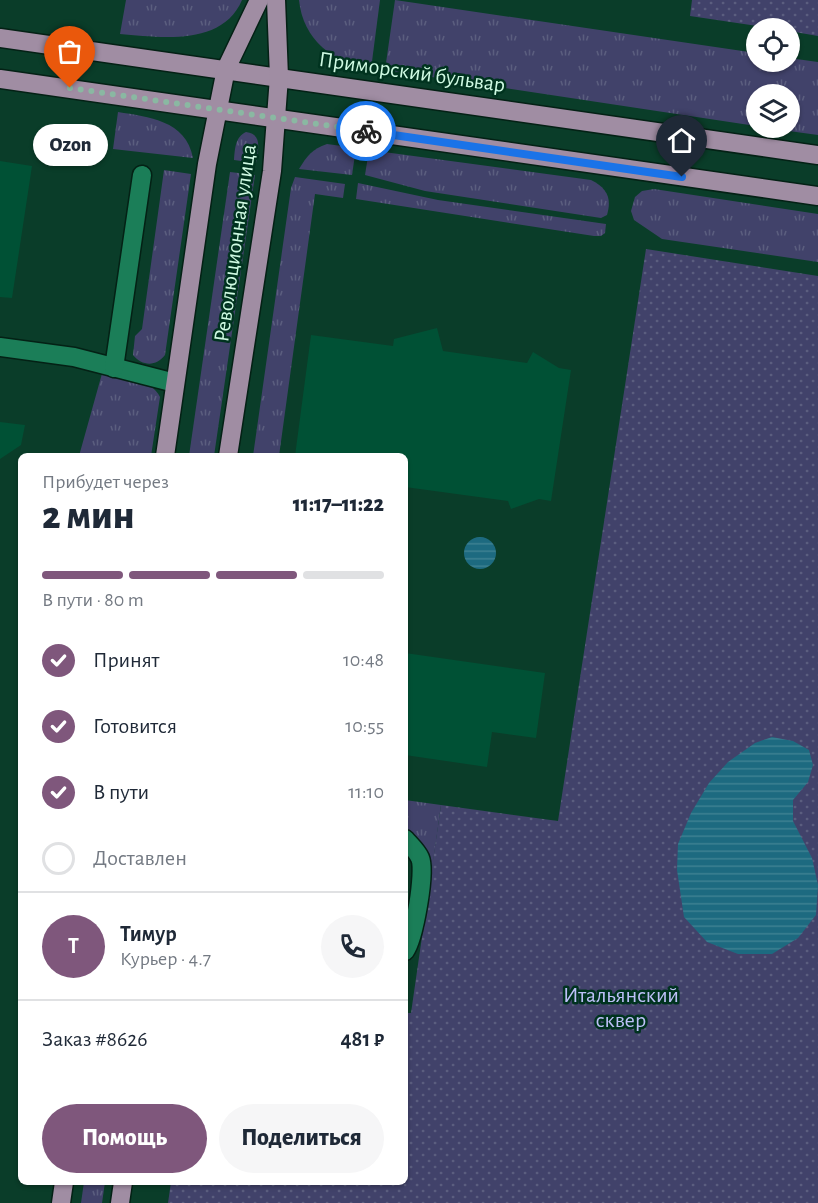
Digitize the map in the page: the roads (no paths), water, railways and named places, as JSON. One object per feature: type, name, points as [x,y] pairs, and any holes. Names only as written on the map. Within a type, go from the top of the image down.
[{"type":"main road","name":"Революционная улица","points":[[165,453],[207,164],[226,69],[259,0]]},
{"type":"main road","name":"Революционная улица","points":[[228,453],[272,171],[279,77],[276,0]]},
{"type":"main road","name":"Приморский бульвар","points":[[0,38],[818,155]]},
{"type":"main road","points":[[0,79],[818,196]]},
{"type":"main road","points":[[61,1203],[64,1185]]},
{"type":"main road","points":[[120,1203],[123,1185]]},
{"type":"lane","points":[[114,368],[142,175]]},
{"type":"lane","points":[[0,347],[74,357],[175,383]]},
{"type":"lane","points":[[408,843],[420,858],[422,870],[414,934],[408,945]]},
{"type":"place","name":"Ozon","points":[[70,88]]},
{"type":"park label","name":"Итальянский сквер","points":[[621,1008]]}]
